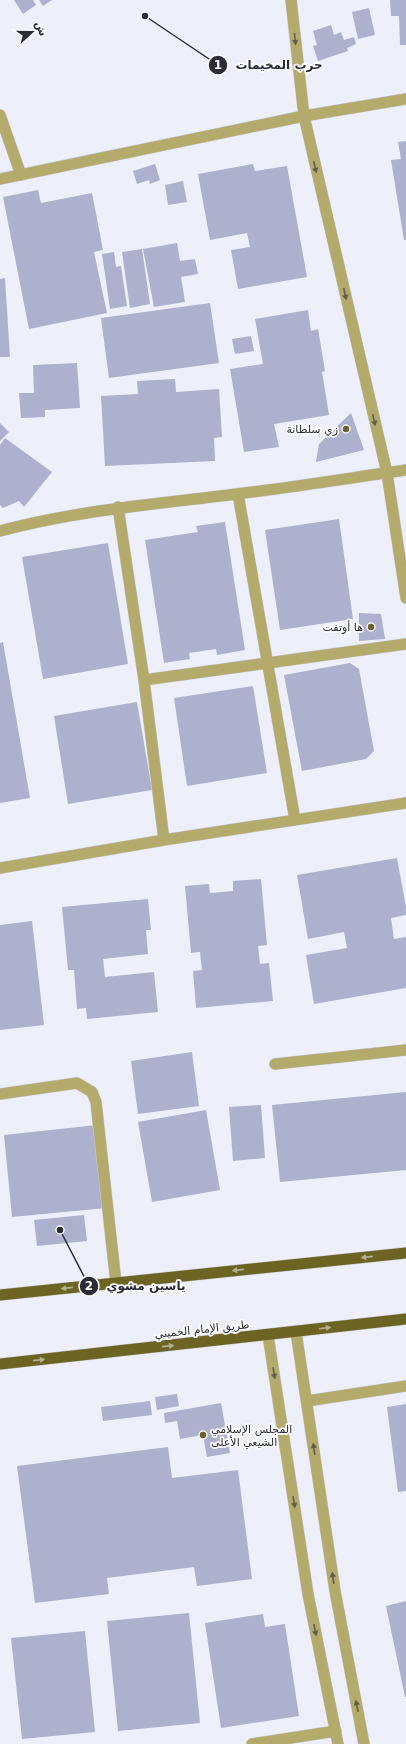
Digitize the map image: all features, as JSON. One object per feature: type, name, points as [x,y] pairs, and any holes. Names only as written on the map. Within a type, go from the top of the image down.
[{"type":"highway","points":[[0,1295],[406,1253]]},
{"type":"highway","name":"طريق الإمام الخميني","points":[[0,1364],[406,1319]]},
{"type":"street","points":[[291,0],[304,116],[387,473],[406,598]]},
{"type":"street","points":[[0,179],[304,116],[406,99]]},
{"type":"street","points":[[0,115],[22,175]]},
{"type":"street","points":[[0,531],[118,507],[238,494],[406,470]]},
{"type":"street","points":[[238,494],[266,663],[295,820]]},
{"type":"street","points":[[118,507],[144,680],[164,840]]},
{"type":"street","points":[[144,680],[406,644]]},
{"type":"street","points":[[0,868],[164,840],[406,803]]},
{"type":"street","points":[[275,1064],[406,1050]]},
{"type":"street","points":[[0,1094],[77,1083],[92,1092],[96,1102],[116,1283]]},
{"type":"street","points":[[296,1332],[335,1591],[364,1744]]},
{"type":"street","points":[[268,1335],[308,1594],[338,1744]]},
{"type":"street","points":[[307,1401],[406,1386]]},
{"type":"street","points":[[252,1744],[336,1731]]},
{"type":"building","points":[[14,0],[33,0],[36,5],[23,14]]},
{"type":"building","points":[[39,0],[52,0],[43,6]]},
{"type":"building","points":[[390,0],[406,0],[406,45],[400,45],[399,16],[391,16]]},
{"type":"building","points":[[369,8],[375,35],[358,39],[352,12]]},
{"type":"building","points":[[331,25],[334,35],[341,32],[344,40],[354,37],[356,44],[347,48],[348,51],[318,61],[313,46],[317,45],[313,31]]},
{"type":"building","points":[[406,141],[406,240],[404,240],[391,160],[401,159],[398,142]]},
{"type":"building","points":[[155,164],[160,180],[150,184],[149,180],[137,184],[133,171]]},
{"type":"building","points":[[253,164],[255,171],[287,166],[307,277],[238,289],[231,250],[250,247],[247,233],[210,240],[198,174]]},
{"type":"building","points":[[183,181],[187,202],[168,205],[165,185]]},
{"type":"building","points":[[38,190],[41,203],[92,193],[103,250],[94,252],[107,313],[29,329],[3,197]]},
{"type":"building","points":[[177,243],[180,261],[195,259],[198,274],[181,277],[185,302],[154,307],[143,249]]},
{"type":"building","points":[[142,249],[150,304],[130,308],[122,252]]},
{"type":"building","points":[[114,252],[116,267],[121,266],[127,306],[110,309],[102,254]]},
{"type":"building","points":[[5,278],[10,357],[0,357],[0,279]]},
{"type":"building","points":[[210,303],[219,363],[109,378],[101,318]]},
{"type":"building","points":[[308,310],[311,331],[318,329],[325,371],[322,372],[329,415],[274,424],[279,447],[244,452],[230,369],[263,364],[255,319]]},
{"type":"building","points":[[251,336],[254,351],[235,354],[232,339]]},
{"type":"building","points":[[77,363],[80,408],[45,410],[45,417],[21,418],[19,393],[34,393],[33,365]]},
{"type":"building","points":[[175,379],[176,392],[219,389],[222,437],[214,438],[215,461],[105,466],[101,396],[138,394],[137,381]]},
{"type":"building","name":"زي سلطانة","points":[[351,413],[364,450],[316,462],[319,444]]},
{"type":"building","points":[[0,423],[9,432],[0,441]]},
{"type":"building","points":[[5,438],[52,472],[24,507],[19,501],[3,508],[0,505],[0,445]]},
{"type":"building","points":[[339,519],[353,619],[280,630],[265,530]]},
{"type":"building","points":[[225,522],[245,650],[217,655],[216,649],[189,653],[190,659],[164,663],[145,540],[198,532],[196,526]]},
{"type":"building","points":[[108,543],[128,664],[43,679],[22,557]]},
{"type":"building","name":"ها أوتفت","points":[[359,613],[381,614],[385,639],[359,641]]},
{"type":"building","points":[[3,642],[30,798],[0,803],[0,643]]},
{"type":"building","points":[[350,663],[359,669],[374,751],[366,759],[302,771],[284,675]]},
{"type":"building","points":[[253,686],[267,773],[187,786],[174,698]]},
{"type":"building","points":[[137,702],[152,790],[68,804],[54,716]]},
{"type":"building","points":[[397,858],[406,907],[406,915],[391,918],[394,939],[406,937],[406,988],[314,1004],[306,955],[347,948],[344,932],[308,939],[297,875]]},
{"type":"building","points":[[261,879],[267,945],[258,946],[260,964],[269,963],[273,1001],[196,1008],[193,971],[202,970],[200,952],[191,953],[185,886],[209,884],[210,893],[233,891],[233,881]]},
{"type":"building","points":[[148,899],[151,930],[146,930],[148,954],[103,959],[105,977],[154,972],[158,1012],[87,1019],[86,1008],[77,1009],[74,970],[68,970],[62,907]]},
{"type":"building","points":[[32,921],[44,1025],[0,1030],[0,925]]},
{"type":"building","points":[[192,1052],[199,1106],[138,1114],[131,1061]]},
{"type":"building","points":[[406,1092],[406,1170],[280,1182],[272,1105]]},
{"type":"building","points":[[261,1105],[265,1158],[233,1161],[229,1107]]},
{"type":"building","points":[[206,1110],[220,1190],[152,1202],[138,1122]]},
{"type":"building","points":[[97,1125],[106,1208],[12,1217],[4,1135]]},
{"type":"building","points":[[84,1215],[87,1241],[37,1246],[34,1220]]},
{"type":"building","points":[[177,1394],[179,1406],[157,1410],[155,1397]]},
{"type":"building","points":[[150,1401],[152,1415],[103,1421],[101,1407]]},
{"type":"building","points":[[221,1403],[230,1453],[207,1457],[203,1435],[180,1439],[177,1421],[165,1423],[164,1413]]},
{"type":"building","points":[[406,1404],[406,1491],[398,1492],[387,1407]]},
{"type":"building","points":[[168,1447],[172,1478],[238,1470],[252,1579],[197,1586],[194,1567],[107,1578],[109,1594],[35,1603],[17,1466]]},
{"type":"building","points":[[406,1601],[406,1697],[405,1697],[386,1606]]},
{"type":"building","points":[[189,1613],[200,1723],[118,1731],[107,1621]]},
{"type":"building","points":[[263,1614],[265,1627],[285,1624],[299,1716],[221,1728],[205,1623]]},
{"type":"building","points":[[85,1631],[95,1732],[22,1739],[11,1638]]},
{"type":"place","name":"حرب المخيمات","points":[[145,16]]},
{"type":"place","name":"زي سلطانة","points":[[346,429]]},
{"type":"place","name":"ها أوتفت","points":[[371,627]]},
{"type":"place","name":"ياسين مشوي","points":[[60,1230]]},
{"type":"place","name":"المجلس الإسلامي الشيعي الأعلى","points":[[203,1435]]}]
